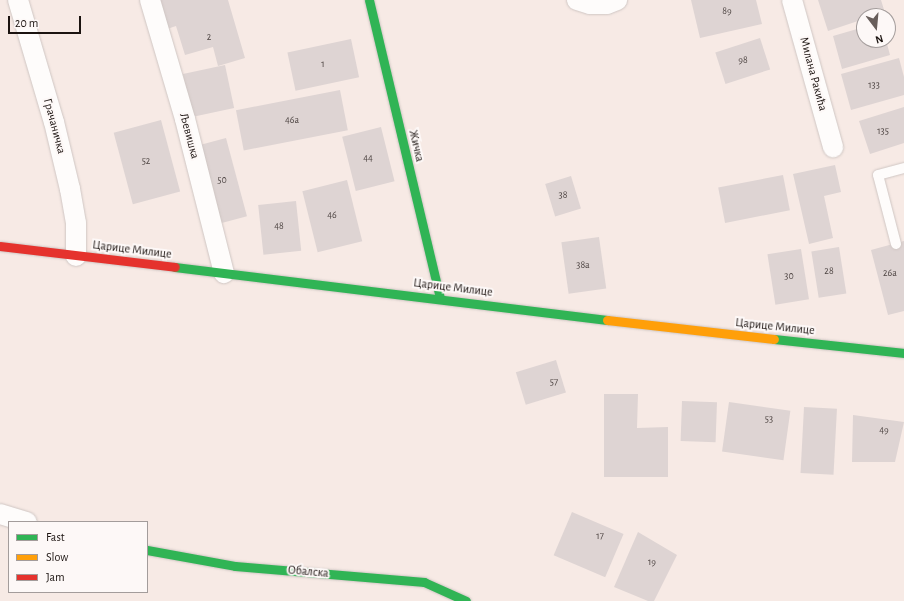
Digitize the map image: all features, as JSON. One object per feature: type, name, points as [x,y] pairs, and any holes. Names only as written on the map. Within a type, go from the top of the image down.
[{"type":"main road","name":"Жичка","points":[[369,0],[440,298]]},
{"type":"main road","name":"Царице Милице","points":[[0,246],[440,298],[681,329],[903,350]]},
{"type":"main road","name":"Обалска","points":[[148,550],[235,566],[424,582],[466,601]]},
{"type":"street","name":"Грачаничка","points":[[18,0],[54,122],[70,189],[76,223],[76,256]]},
{"type":"street","name":"Љевишка","points":[[150,0],[184,119],[224,273]]},
{"type":"street","points":[[577,0],[590,4],[607,4],[617,0]]},
{"type":"street","name":"Милана Ракића","points":[[792,0],[833,147]]},
{"type":"street","points":[[0,514],[24,521]]},
{"type":"lane","points":[[896,244],[878,175],[904,168]]},
{"type":"building","points":[[155,0],[228,0],[245,58],[218,66],[213,47],[185,55],[176,26],[164,30]]},
{"type":"building","points":[[691,0],[756,0],[762,24],[700,38]]},
{"type":"building","points":[[818,0],[881,0],[883,8],[856,8],[856,22],[828,31]]},
{"type":"building","points":[[856,29],[856,48],[888,48],[890,55],[842,69],[833,36]]},
{"type":"building","points":[[760,38],[770,69],[725,84],[715,53]]},
{"type":"building","points":[[351,39],[359,77],[296,91],[287,53]]},
{"type":"building","points":[[899,58],[904,77],[904,95],[851,110],[841,74]]},
{"type":"building","points":[[225,65],[234,108],[192,117],[183,74]]},
{"type":"building","points":[[340,90],[348,130],[244,150],[236,110]]},
{"type":"building","points":[[904,107],[904,143],[870,154],[859,121]]},
{"type":"building","points":[[161,120],[180,191],[133,204],[114,133]]},
{"type":"building","points":[[381,127],[395,181],[356,191],[342,137]]},
{"type":"building","points":[[226,138],[247,216],[218,224],[197,146]]},
{"type":"building","points":[[835,165],[841,192],[824,196],[833,238],[809,244],[793,174]]},
{"type":"building","points":[[783,175],[790,210],[725,223],[718,188]]},
{"type":"building","points":[[571,176],[581,209],[555,216],[545,184]]},
{"type":"building","points":[[347,180],[362,241],[318,252],[302,191]]},
{"type":"building","points":[[296,201],[301,251],[263,255],[258,205]]},
{"type":"building","points":[[599,237],[606,288],[569,294],[561,242]]},
{"type":"building","points":[[904,241],[904,311],[888,315],[871,250]]},
{"type":"building","points":[[839,247],[846,293],[819,298],[811,251]]},
{"type":"building","points":[[801,249],[809,299],[775,305],[767,254]]},
{"type":"building","points":[[556,360],[566,393],[526,405],[516,372]]},
{"type":"building","points":[[604,394],[638,394],[637,428],[668,427],[668,477],[604,477]]},
{"type":"building","points":[[682,401],[717,402],[716,442],[681,441]]},
{"type":"building","points":[[729,402],[790,411],[783,460],[722,452]]},
{"type":"building","points":[[804,407],[837,409],[834,475],[801,473]]},
{"type":"building","points":[[853,415],[904,422],[895,462],[852,462]]},
{"type":"building","points":[[572,512],[624,534],[605,577],[554,555]]},
{"type":"building","points":[[638,532],[677,555],[654,601],[648,601],[614,587]]},
{"type":"traffic: fast","points":[[369,0],[440,298]]},
{"type":"traffic: fast","points":[[175,267],[607,320]]},
{"type":"traffic: fast","points":[[774,339],[904,353]]},
{"type":"traffic: fast","points":[[148,550],[235,566],[424,582],[466,601]]},
{"type":"traffic: slow","points":[[607,320],[774,339]]},
{"type":"traffic: jam","points":[[0,246],[175,267]]}]
